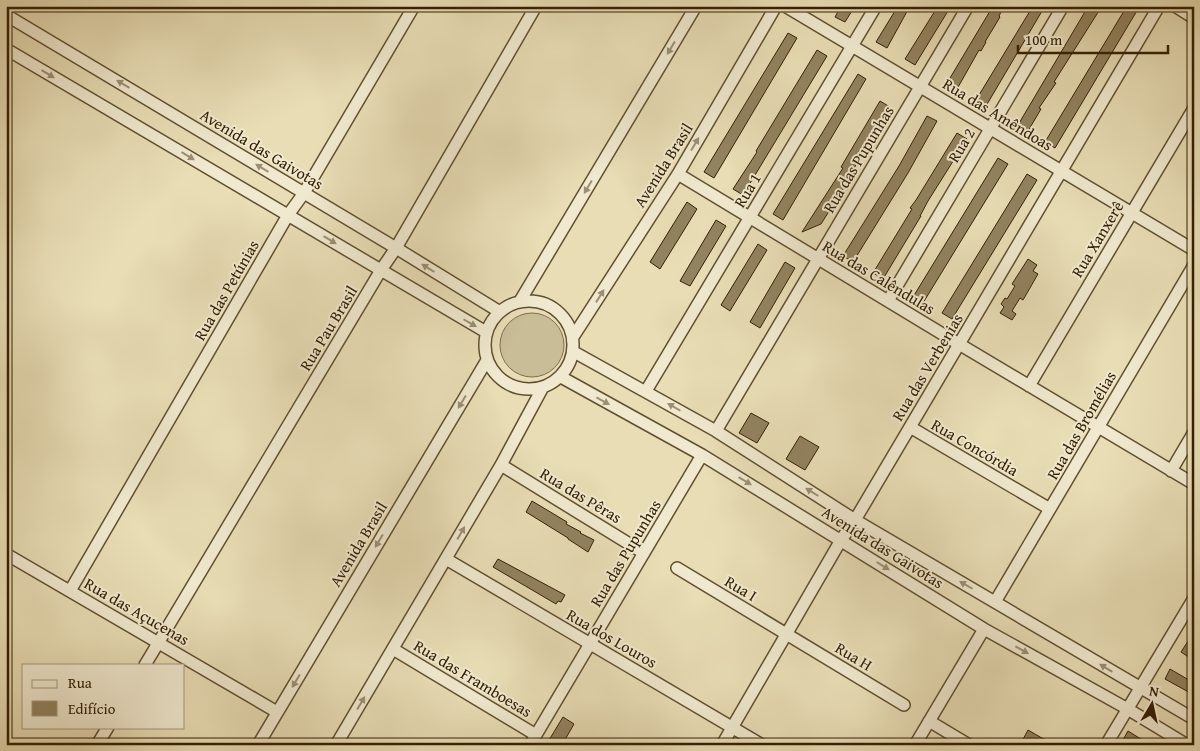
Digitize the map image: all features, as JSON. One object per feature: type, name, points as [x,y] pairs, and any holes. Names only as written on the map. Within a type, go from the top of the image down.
[{"type":"street","name":"Rua das Petúnias","points":[[70,591],[288,215],[304,193],[414,6]]},
{"type":"street","name":"Rua Pau Brasil","points":[[146,664],[381,270],[396,248],[536,6]]},
{"type":"street","points":[[520,301],[696,6]]},
{"type":"street","name":"Avenida Brasil","points":[[574,337],[678,174],[776,6]]},
{"type":"street","name":"Rua das Amêndoas","points":[[785,6],[1194,250]]},
{"type":"street","name":"Rua 1","points":[[646,391],[876,6]]},
{"type":"street","name":"Rua das Pupunhas","points":[[716,431],[968,6]]},
{"type":"street","name":"Rua 2","points":[[888,301],[1062,6]]},
{"type":"street","name":"Rua das Verbenias","points":[[722,745],[841,540],[855,520],[1159,6]]},
{"type":"street","points":[[1175,6],[1194,18]]},
{"type":"street","name":"Avenida das Gaivotas","points":[[6,14],[500,312]]},
{"type":"street","points":[[6,49],[486,332]]},
{"type":"street","name":"Rua Xanxerê","points":[[1029,386],[1194,108]]},
{"type":"street","name":"Rua das Calêndulas","points":[[678,174],[1194,484]]},
{"type":"street","name":"Rua das Bromélias","points":[[996,602],[1194,265]]},
{"type":"street","points":[[534,300],[548,304],[560,312],[569,324],[574,337],[574,352],[569,366],[561,377],[535,390],[520,389],[506,383],[494,373],[487,360],[484,345],[486,332],[494,317],[506,307],[520,301],[534,300]]},
{"type":"street","name":"Avenida das Gaivotas","points":[[574,352],[716,431],[855,520],[1194,719]]},
{"type":"street","name":"Avenida Brasil","points":[[258,745],[487,360]]},
{"type":"street","name":"Avenida das Gaivotas","points":[[561,377],[702,455],[984,629],[1126,708],[1187,745]]},
{"type":"street","points":[[336,745],[501,466],[543,387]]},
{"type":"street","name":"Rua Concórdia","points":[[910,427],[1050,509]]},
{"type":"street","points":[[1171,471],[1194,432]]},
{"type":"street","name":"Rua das Pupunhas","points":[[533,740],[702,455]]},
{"type":"street","name":"Rua das Pêras","points":[[501,466],[644,553]]},
{"type":"street","name":"Rua das Açucenas","points":[[6,554],[277,712]]},
{"type":"street","name":"Rua dos Louros","points":[[446,559],[762,745]]},
{"type":"street","name":"Rua I","points":[[677,568],[787,635]]},
{"type":"street","points":[[1106,745],[1126,708],[1194,598]]},
{"type":"street","points":[[915,745],[984,629]]},
{"type":"street","name":"Rua H","points":[[787,635],[904,705]]},
{"type":"street","name":"Rua das Framboesas","points":[[393,649],[533,740]]},
{"type":"street","points":[[929,721],[969,745]]},
{"type":"street","points":[[97,745],[107,728]]},
{"type":"shaded area","points":[[526,313],[538,313],[555,322],[562,333],[564,345],[562,357],[555,368],[538,377],[526,377],[514,372],[505,363],[500,351],[500,339],[505,327],[514,318]]},
{"type":"building","points":[[841,6],[855,6],[845,22],[835,17]]},
{"type":"building","points":[[898,6],[910,6],[887,48],[876,42]]},
{"type":"building","points":[[938,6],[951,6],[915,65],[905,59]]},
{"type":"building","points":[[993,6],[1004,6],[981,51],[979,50],[957,89],[947,83]]},
{"type":"building","points":[[1033,6],[1045,6],[986,106],[976,100]]},
{"type":"building","points":[[1081,6],[1102,6],[1054,82],[1056,83],[1039,108],[1041,109],[1028,131],[1018,125],[1086,10]]},
{"type":"building","points":[[1127,6],[1134,6],[1138,9],[1055,148],[1045,142]]},
{"type":"building","points":[[788,33],[797,38],[714,178],[704,172]]},
{"type":"building","points":[[817,50],[827,56],[743,195],[733,189]]},
{"type":"building","points":[[858,74],[866,79],[783,220],[773,214]]},
{"type":"building","points":[[880,101],[890,107],[850,175],[852,175],[821,224],[802,232],[843,168],[841,167]]},
{"type":"building","points":[[927,116],[937,121],[908,173],[853,262],[843,256],[899,166]]},
{"type":"building","points":[[957,133],[967,139],[928,201],[883,279],[873,273],[912,209],[910,208]]},
{"type":"building","points":[[998,158],[1008,164],[923,303],[913,297]]},
{"type":"building","points":[[1027,174],[1037,180],[952,319],[942,313]]},
{"type":"building","points":[[687,202],[697,209],[660,269],[650,262]]},
{"type":"building","points":[[716,220],[726,226],[690,286],[680,281]]},
{"type":"building","points":[[758,244],[767,250],[730,311],[721,305]]},
{"type":"building","points":[[1028,259],[1037,265],[1033,271],[1038,274],[1023,300],[1020,298],[1012,311],[1016,314],[1012,320],[1000,313],[1004,307],[1001,304],[1005,298],[1007,299],[1015,286],[1012,284]]},
{"type":"building","points":[[785,262],[795,268],[760,328],[750,322]]},
{"type":"building","points":[[751,413],[769,423],[757,443],[739,433]]},
{"type":"building","points":[[800,436],[819,447],[805,470],[786,459]]},
{"type":"building","points":[[532,501],[567,522],[566,524],[580,533],[594,540],[588,552],[526,512]]},
{"type":"building","points":[[498,559],[565,595],[561,602],[558,601],[556,604],[493,567]]},
{"type":"building","points":[[1194,632],[1194,651],[1190,658],[1181,652]]},
{"type":"building","points":[[1170,669],[1194,683],[1194,695],[1165,679]]},
{"type":"building","points":[[563,717],[574,724],[562,745],[546,745]]},
{"type":"building","points":[[1028,730],[1040,737],[1055,745],[1020,745]]},
{"type":"building","points":[[1128,731],[1151,745],[1130,745],[1123,740]]}]
